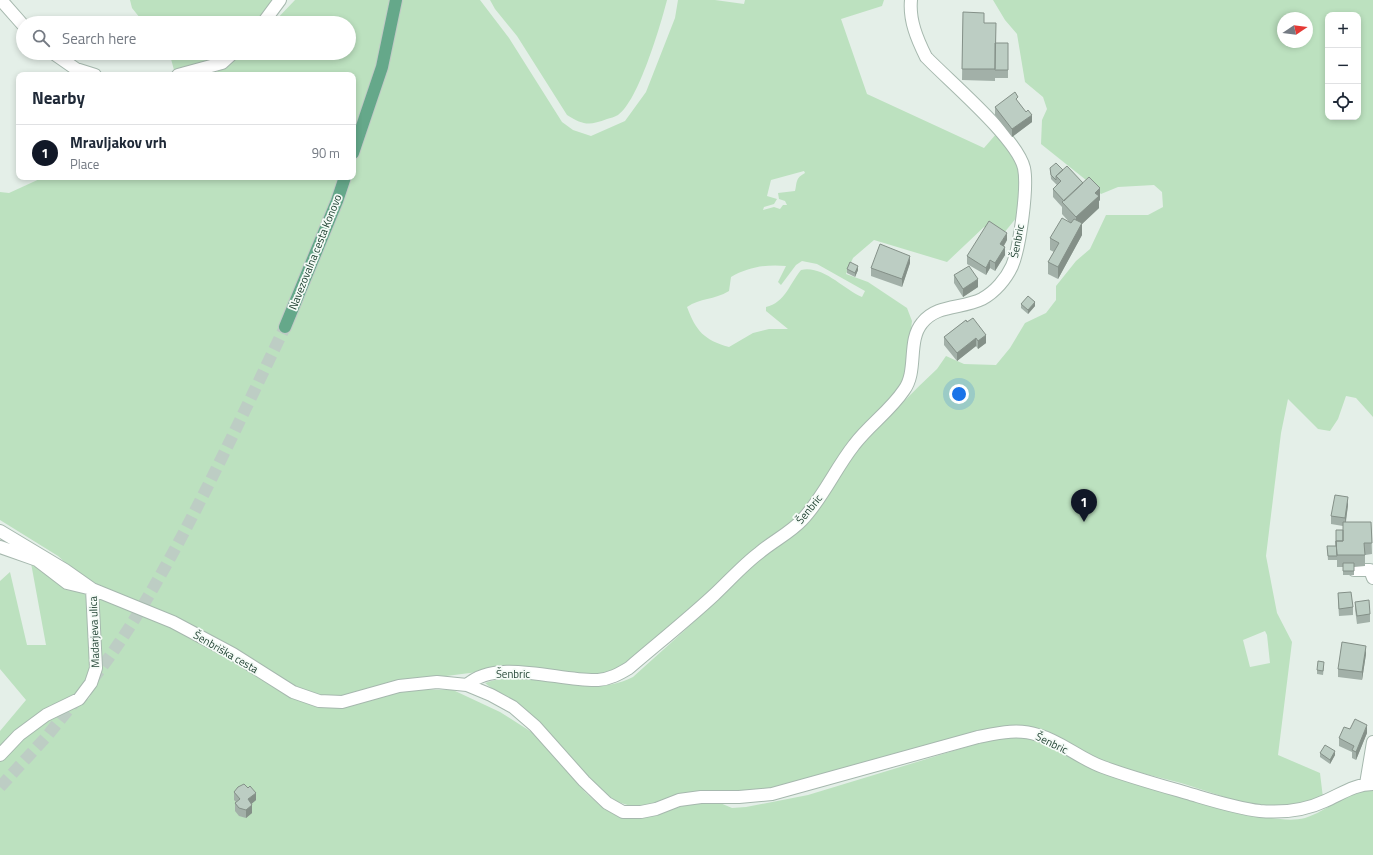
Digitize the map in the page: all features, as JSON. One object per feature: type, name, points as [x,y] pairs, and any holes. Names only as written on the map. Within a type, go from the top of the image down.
[{"type":"main road","points":[[356,145],[382,67],[396,0]]},
{"type":"main road","name":"Navezovalna cesta Konovo","points":[[285,327],[337,201],[344,180]]},
{"type":"street","points":[[1,0],[16,17]]},
{"type":"street","points":[[268,16],[280,0]]},
{"type":"street","name":"Šenbric","points":[[911,0],[913,24],[918,42],[926,57],[1002,133],[1018,154],[1024,167],[1026,183],[1016,251],[1011,267],[1003,280],[994,291],[982,299],[940,310],[929,316],[920,324],[915,340],[906,388],[892,406],[854,444],[816,502],[801,521],[758,553],[712,596],[629,668],[615,676],[599,680],[510,672],[488,674],[473,680],[467,685],[513,707],[535,726],[588,785],[607,803],[623,812],[641,812],[656,809],[680,800],[701,797],[739,798],[772,794],[978,736],[1007,732],[1025,732],[1039,735],[1102,766],[1223,803],[1259,811],[1282,812],[1302,810],[1326,801],[1345,791],[1369,784],[1373,742]]},
{"type":"street","points":[[63,60],[76,69],[86,72]]},
{"type":"street","points":[[189,72],[222,63],[225,60]]},
{"type":"street","name":"Šenbriška cesta","points":[[0,531],[65,570],[92,589],[173,622],[233,654],[293,692],[319,702],[342,702],[399,686],[437,682],[467,685]]},
{"type":"street","name":"Madarjeva ulica","points":[[0,547],[37,560],[67,583],[92,589],[96,668],[91,683],[79,699],[46,715],[19,735],[0,755]]},
{"type":"street","points":[[1354,570],[1370,570],[1373,578]]},
{"type":"green space","points":[[130,0],[280,0],[265,16],[138,16],[132,8]]},
{"type":"green space","points":[[295,0],[480,0],[509,38],[562,122],[573,130],[591,136],[625,121],[646,92],[675,18],[678,0],[715,0],[744,4],[745,0],[884,0],[882,6],[841,19],[867,94],[984,148],[997,133],[1020,167],[1022,186],[1017,217],[999,239],[984,227],[947,262],[874,240],[853,258],[846,274],[868,282],[907,308],[912,321],[905,378],[898,392],[808,508],[653,644],[619,671],[605,676],[509,668],[407,681],[340,697],[320,695],[297,690],[238,650],[175,618],[81,577],[58,556],[0,520],[0,192],[9,193],[37,180],[356,180],[356,72],[216,72],[225,68],[235,60],[356,60],[356,16],[280,16]],"holes":[[[804,171],[805,173],[797,181],[795,191],[778,193],[779,199],[785,201],[787,205],[783,205],[780,209],[774,207],[763,210],[764,207],[774,204],[777,199],[767,196],[771,180]],[[802,261],[817,264],[865,291],[862,297],[825,274],[809,269],[801,270],[783,297],[773,305],[766,307],[766,311],[788,329],[769,329],[753,333],[729,347],[707,338],[694,322],[687,307],[729,291],[731,277],[744,271],[772,265],[786,266],[778,282],[781,285],[796,265]]]},
{"type":"green space","points":[[490,0],[667,0],[648,62],[626,107],[617,116],[595,123],[582,123],[567,115],[517,36],[495,9]]},
{"type":"green space","points":[[993,0],[1373,0],[1373,417],[1356,398],[1346,396],[1338,419],[1330,431],[1318,429],[1288,399],[1281,433],[1266,556],[1277,613],[1292,642],[1278,755],[1320,773],[1323,798],[1307,808],[1262,809],[1181,783],[1114,766],[1031,727],[1011,726],[806,787],[724,794],[637,808],[618,802],[594,787],[553,737],[485,683],[503,679],[521,678],[596,686],[615,684],[633,677],[753,565],[872,434],[937,369],[946,356],[964,364],[996,365],[1010,348],[1025,323],[1046,313],[1056,300],[1056,286],[1076,261],[1090,249],[1106,215],[1148,215],[1163,207],[1162,192],[1154,185],[1118,187],[1101,194],[1091,184],[1041,144],[1042,120],[1047,109],[1043,97],[1025,82],[1017,34],[1005,20]],"holes":[[[1265,631],[1267,635],[1270,663],[1250,667],[1243,640]]]},
{"type":"green space","points":[[171,60],[215,60],[194,70],[174,70]]},
{"type":"green space","points":[[31,563],[51,575],[66,590],[83,591],[88,599],[92,665],[86,680],[72,697],[49,706],[17,730],[0,748],[0,731],[26,700],[0,669],[0,581],[10,572],[27,645],[46,645]]},
{"type":"green space","points":[[96,597],[171,624],[234,659],[290,697],[312,705],[330,707],[408,689],[453,690],[500,712],[544,740],[585,792],[604,809],[621,816],[655,814],[700,801],[713,800],[732,808],[746,807],[808,795],[999,737],[1038,739],[1258,816],[1276,819],[1287,820],[1305,818],[1322,811],[1355,793],[1373,790],[1373,855],[0,855],[0,761],[22,738],[54,716],[76,708],[89,698],[99,679],[99,636]]},
{"type":"building","points":[[963,12],[984,13],[984,23],[996,23],[995,69],[962,69]]},
{"type":"building","points":[[995,43],[1008,43],[1008,70],[995,70]]},
{"type":"building","points":[[1015,92],[1018,97],[1016,99],[1026,112],[1028,110],[1032,115],[1012,129],[995,107]]},
{"type":"building","points":[[1056,163],[1063,170],[1056,176],[1056,180],[1051,175],[1050,168]]},
{"type":"building","points":[[1067,166],[1083,183],[1064,201],[1053,189],[1061,181],[1056,176]]},
{"type":"building","points":[[1089,177],[1100,188],[1095,193],[1099,196],[1076,217],[1062,202]]},
{"type":"building","points":[[1062,218],[1071,223],[1074,219],[1082,223],[1058,267],[1048,262],[1059,243],[1050,238]]},
{"type":"building","points":[[989,221],[1007,233],[1000,244],[1005,247],[995,263],[990,260],[986,268],[967,256]]},
{"type":"building","points":[[880,244],[910,256],[902,279],[871,268]]},
{"type":"building","points":[[850,262],[858,266],[855,273],[847,269]]},
{"type":"building","points":[[969,266],[978,279],[963,289],[954,275]]},
{"type":"building","points":[[1028,296],[1035,302],[1028,310],[1021,304]]},
{"type":"building","points":[[973,318],[986,335],[978,341],[976,338],[957,353],[944,337],[966,320],[967,322]]},
{"type":"building","points":[[1335,495],[1348,497],[1345,518],[1331,516]]},
{"type":"building","points":[[1343,522],[1371,522],[1372,543],[1364,543],[1365,555],[1337,555],[1336,541],[1343,541]]},
{"type":"building","points":[[1336,530],[1343,530],[1343,541],[1336,541]]},
{"type":"building","points":[[1336,541],[1337,556],[1328,556],[1327,546],[1336,546]]},
{"type":"building","points":[[1343,563],[1354,563],[1354,571],[1343,571]]},
{"type":"building","points":[[1351,592],[1353,607],[1339,609],[1338,593]]},
{"type":"building","points":[[1369,600],[1370,614],[1357,616],[1355,602]]},
{"type":"building","points":[[1342,642],[1366,646],[1362,672],[1338,669]]},
{"type":"building","points":[[1318,661],[1324,662],[1323,671],[1317,670]]},
{"type":"building","points":[[1355,719],[1367,725],[1356,752],[1352,750],[1354,746],[1339,738],[1344,727],[1350,729]]},
{"type":"building","points":[[1325,745],[1335,751],[1330,760],[1320,753]]},
{"type":"building","points":[[244,784],[248,788],[250,786],[256,793],[248,799],[252,805],[246,810],[239,808],[235,803],[240,799],[234,792],[238,787]]},
{"type":"tunnel","points":[[92,680],[129,628],[172,555],[285,327]]},
{"type":"tunnel","points":[[0,787],[47,736],[77,699]]},
{"type":"place","name":"Mravljakov vrh","points":[[1084,522]]}]
